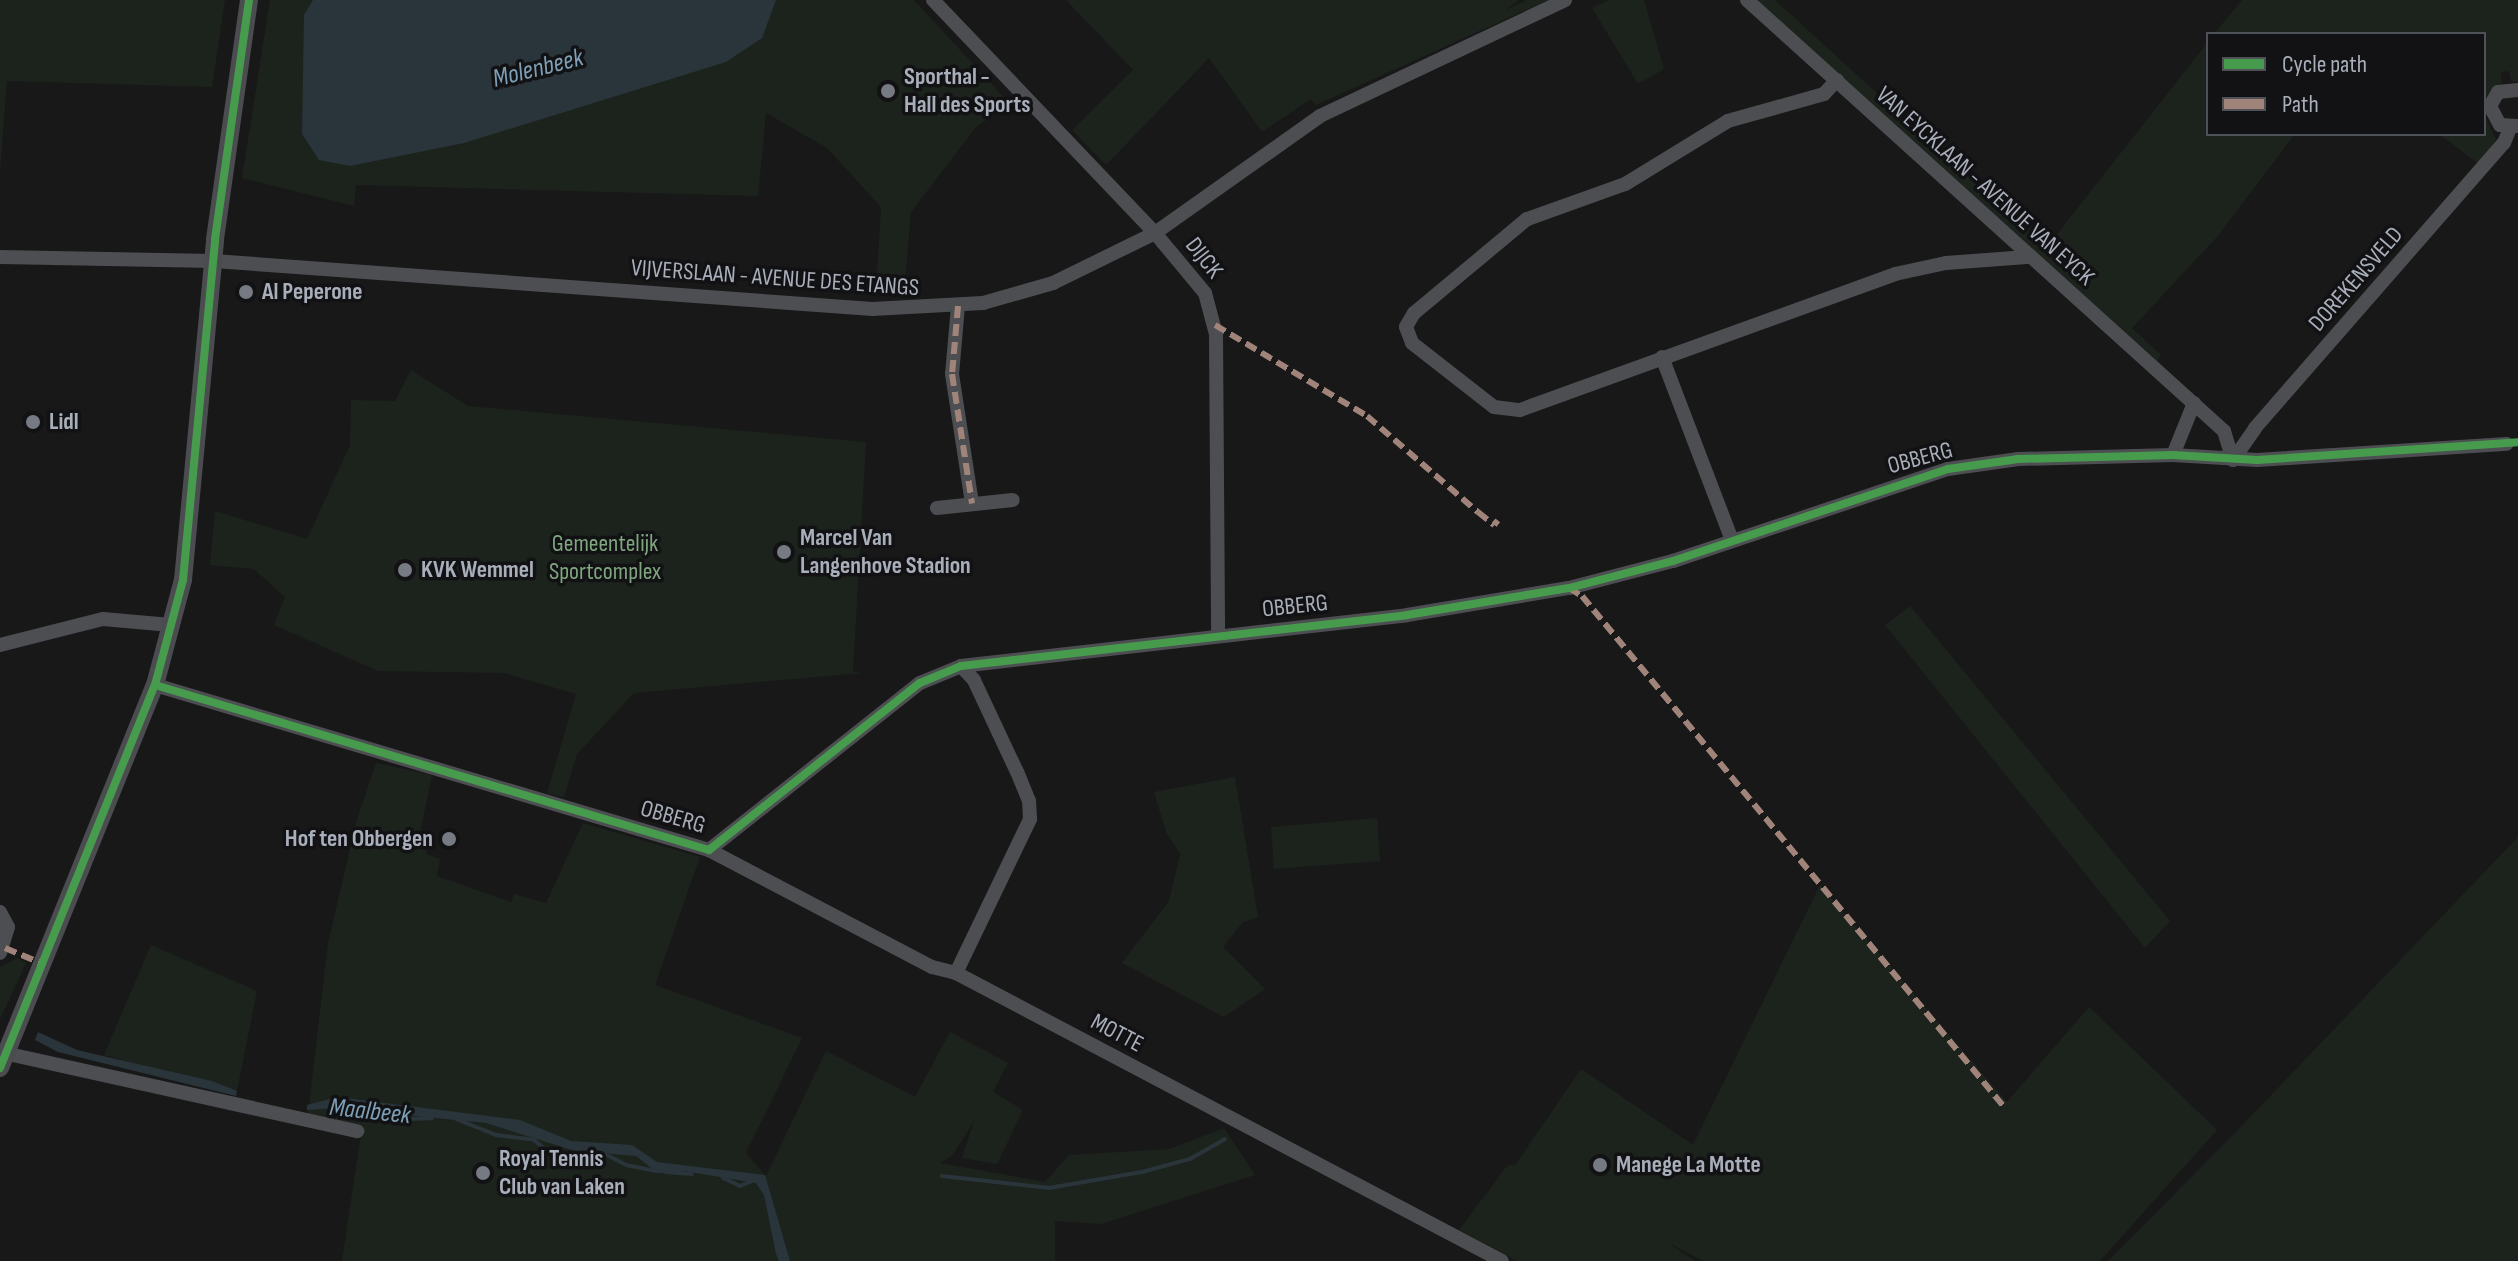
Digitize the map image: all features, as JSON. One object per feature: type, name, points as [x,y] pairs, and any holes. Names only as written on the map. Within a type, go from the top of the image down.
[{"type":"main road","points":[[2,1058],[155,685],[171,625],[190,542],[230,111],[249,0]]},
{"type":"street","name":"DIJCK","points":[[933,0],[1155,233],[1205,293],[1216,334],[1218,634]]},
{"type":"street","name":"VIJVERSLAAN - AVENUE DES ETANGS","points":[[0,257],[214,261],[872,309],[958,306],[1034,291],[1155,233],[1320,116],[1565,0]]},
{"type":"street","name":"VAN EYCKLAAN - AVENUE VAN EYCK","points":[[1747,0],[2027,257],[2224,431],[2233,460]]},
{"type":"street","points":[[1837,80],[1824,94],[1728,121],[1625,184],[1527,219],[1414,313],[1406,327],[1412,343],[1494,407],[1520,410],[1895,274],[1946,263],[2027,257]]},
{"type":"street","name":"DOREKENSVELD","points":[[2233,460],[2264,418],[2504,143],[2514,127],[2495,122],[2490,106],[2498,92],[2518,90]]},
{"type":"street","points":[[958,306],[952,374],[972,503]]},
{"type":"street","points":[[1662,357],[1732,540]]},
{"type":"street","points":[[2173,455],[2194,403]]},
{"type":"street","name":"OBBERG","points":[[155,685],[709,850],[920,683],[961,666],[1492,603],[1636,571],[1948,469],[2018,459],[2173,455],[2233,460],[2506,444]]},
{"type":"street","points":[[937,508],[1013,500]]},
{"type":"street","points":[[0,645],[103,619],[171,625]]},
{"type":"street","points":[[956,973],[1030,819],[1029,801],[1017,772],[974,680],[961,666]]},
{"type":"street","name":"MOTTE","points":[[709,850],[932,967],[956,973],[1502,1261]]},
{"type":"street","points":[[0,912],[8,927],[0,953]]},
{"type":"street","points":[[2,1058],[357,1131]]},
{"type":"green space","points":[[0,0],[225,0],[212,87],[7,81],[0,172]]},
{"type":"green space","points":[[270,0],[914,0],[1010,104],[976,127],[911,212],[904,293],[876,291],[881,207],[827,148],[766,113],[758,196],[356,185],[354,206],[242,178]]},
{"type":"green space","points":[[1066,0],[1519,0],[1504,11],[1527,0],[1548,0],[1316,105],[1311,99],[1262,132],[1209,58],[1106,165],[1072,130],[1133,70]]},
{"type":"green space","points":[[1609,0],[1644,0],[1664,69],[1638,84],[1592,8]]},
{"type":"green space","points":[[1756,0],[1775,0],[2046,248],[2206,45],[2206,136],[2293,136],[2216,238],[2132,328],[2161,355],[2157,361]]},
{"type":"green space","points":[[2242,0],[2518,0],[2518,82],[2511,81],[2509,71],[2501,72],[2502,83],[2486,97],[2486,32],[2216,32]]},
{"type":"green space","points":[[2486,118],[2496,140],[2479,164],[2442,136],[2486,136]]},
{"type":"green space","name":"Gemeentelijk Sportcomplex","points":[[411,370],[468,406],[866,442],[853,671],[861,673],[634,693],[577,754],[564,797],[547,793],[576,694],[504,673],[378,671],[274,625],[285,597],[254,569],[210,565],[215,511],[307,539],[350,445],[351,400],[395,401]]},
{"type":"green space","points":[[1910,606],[2170,921],[2145,948],[1885,625]]},
{"type":"green space","points":[[376,763],[432,775],[420,833],[428,836],[426,854],[440,859],[437,876],[511,902],[514,894],[546,903],[583,823],[700,857],[655,985],[802,1038],[746,1153],[766,1176],[826,1051],[915,1097],[950,1032],[1008,1063],[993,1092],[1023,1110],[997,1164],[962,1158],[974,1121],[952,1156],[940,1163],[1045,1182],[1069,1155],[1170,1149],[1224,1128],[1255,1175],[1101,1224],[1055,1221],[1055,1261],[342,1261],[362,1127],[308,1114],[328,943],[357,819]]},
{"type":"green space","points":[[1235,777],[1258,917],[1243,922],[1223,947],[1265,989],[1224,1017],[1122,963],[1169,901],[1180,854],[1166,832],[1154,792]]},
{"type":"green space","points":[[1377,818],[1380,861],[1274,869],[1271,827]]},
{"type":"green space","points":[[2518,837],[2518,1261],[2108,1261],[2230,1138]]},
{"type":"green space","points":[[1820,885],[2007,1102],[2089,1007],[2217,1130],[2100,1261],[1703,1261],[1667,1242],[1695,1261],[1517,1261],[1459,1230],[1507,1166],[1516,1164],[1581,1069],[1693,1145]]},
{"type":"green space","points":[[151,945],[257,991],[237,1091],[104,1055]]},
{"type":"green space","points":[[18,958],[26,963],[0,1019],[0,967]]},
{"type":"water","name":"Molenbeek","points":[[313,0],[776,0],[762,38],[726,62],[464,143],[350,166],[319,160],[302,134],[304,15]]},
{"type":"water","points":[[38,1032],[77,1050],[212,1081],[237,1091],[236,1096],[58,1052],[35,1040]]},
{"type":"water","points":[[337,1097],[520,1120],[571,1141],[632,1145],[657,1162],[765,1175],[790,1261],[779,1261],[764,1195],[756,1183],[684,1171],[658,1173],[636,1156],[575,1151],[486,1123],[335,1108],[307,1110],[307,1105]]},
{"type":"waterway","name":"Maalbeek","points":[[394,1114],[408,1119],[432,1118]]},
{"type":"waterway","name":"Maalbeek","points":[[456,1119],[496,1135],[534,1140],[552,1155],[581,1152]]},
{"type":"waterway","points":[[942,1176],[1049,1188],[1142,1172],[1190,1159],[1225,1139]]},
{"type":"waterway","name":"Maalbeek","points":[[597,1150],[626,1165],[656,1171]]},
{"type":"waterway","name":"Maalbeek","points":[[665,1172],[692,1174]]},
{"type":"waterway","name":"Maalbeek","points":[[723,1178],[740,1186],[755,1180]]},
{"type":"marked path","points":[[958,306],[952,374],[972,503]]},
{"type":"marked path","points":[[1215,325],[1367,416],[1494,525],[1498,520]]},
{"type":"marked path","points":[[1569,588],[1582,596],[2005,1108]]},
{"type":"marked path","points":[[5,948],[43,964]]},
{"type":"cycle path","points":[[0,1068],[155,685],[183,580],[215,239],[249,0]]},
{"type":"cycle path","points":[[155,685],[709,850],[920,683],[961,666],[1407,615],[1569,588],[1673,561],[1948,469],[2018,459],[2173,455],[2257,460],[2518,442]]},
{"type":"place","name":"Sporthal - Hall des Sports","points":[[888,91]]},
{"type":"place","name":"Al Peperone","points":[[246,292]]},
{"type":"place","name":"Lidl","points":[[33,422]]},
{"type":"place","name":"Marcel Van Langenhove Stadion","points":[[784,552]]},
{"type":"place","name":"KVK Wemmel","points":[[405,570]]},
{"type":"place","name":"Hof ten Obbergen","points":[[449,839]]},
{"type":"place","name":"Manege La Motte","points":[[1600,1165]]},
{"type":"place","name":"Royal Tennis Club van Laken","points":[[483,1173]]}]
